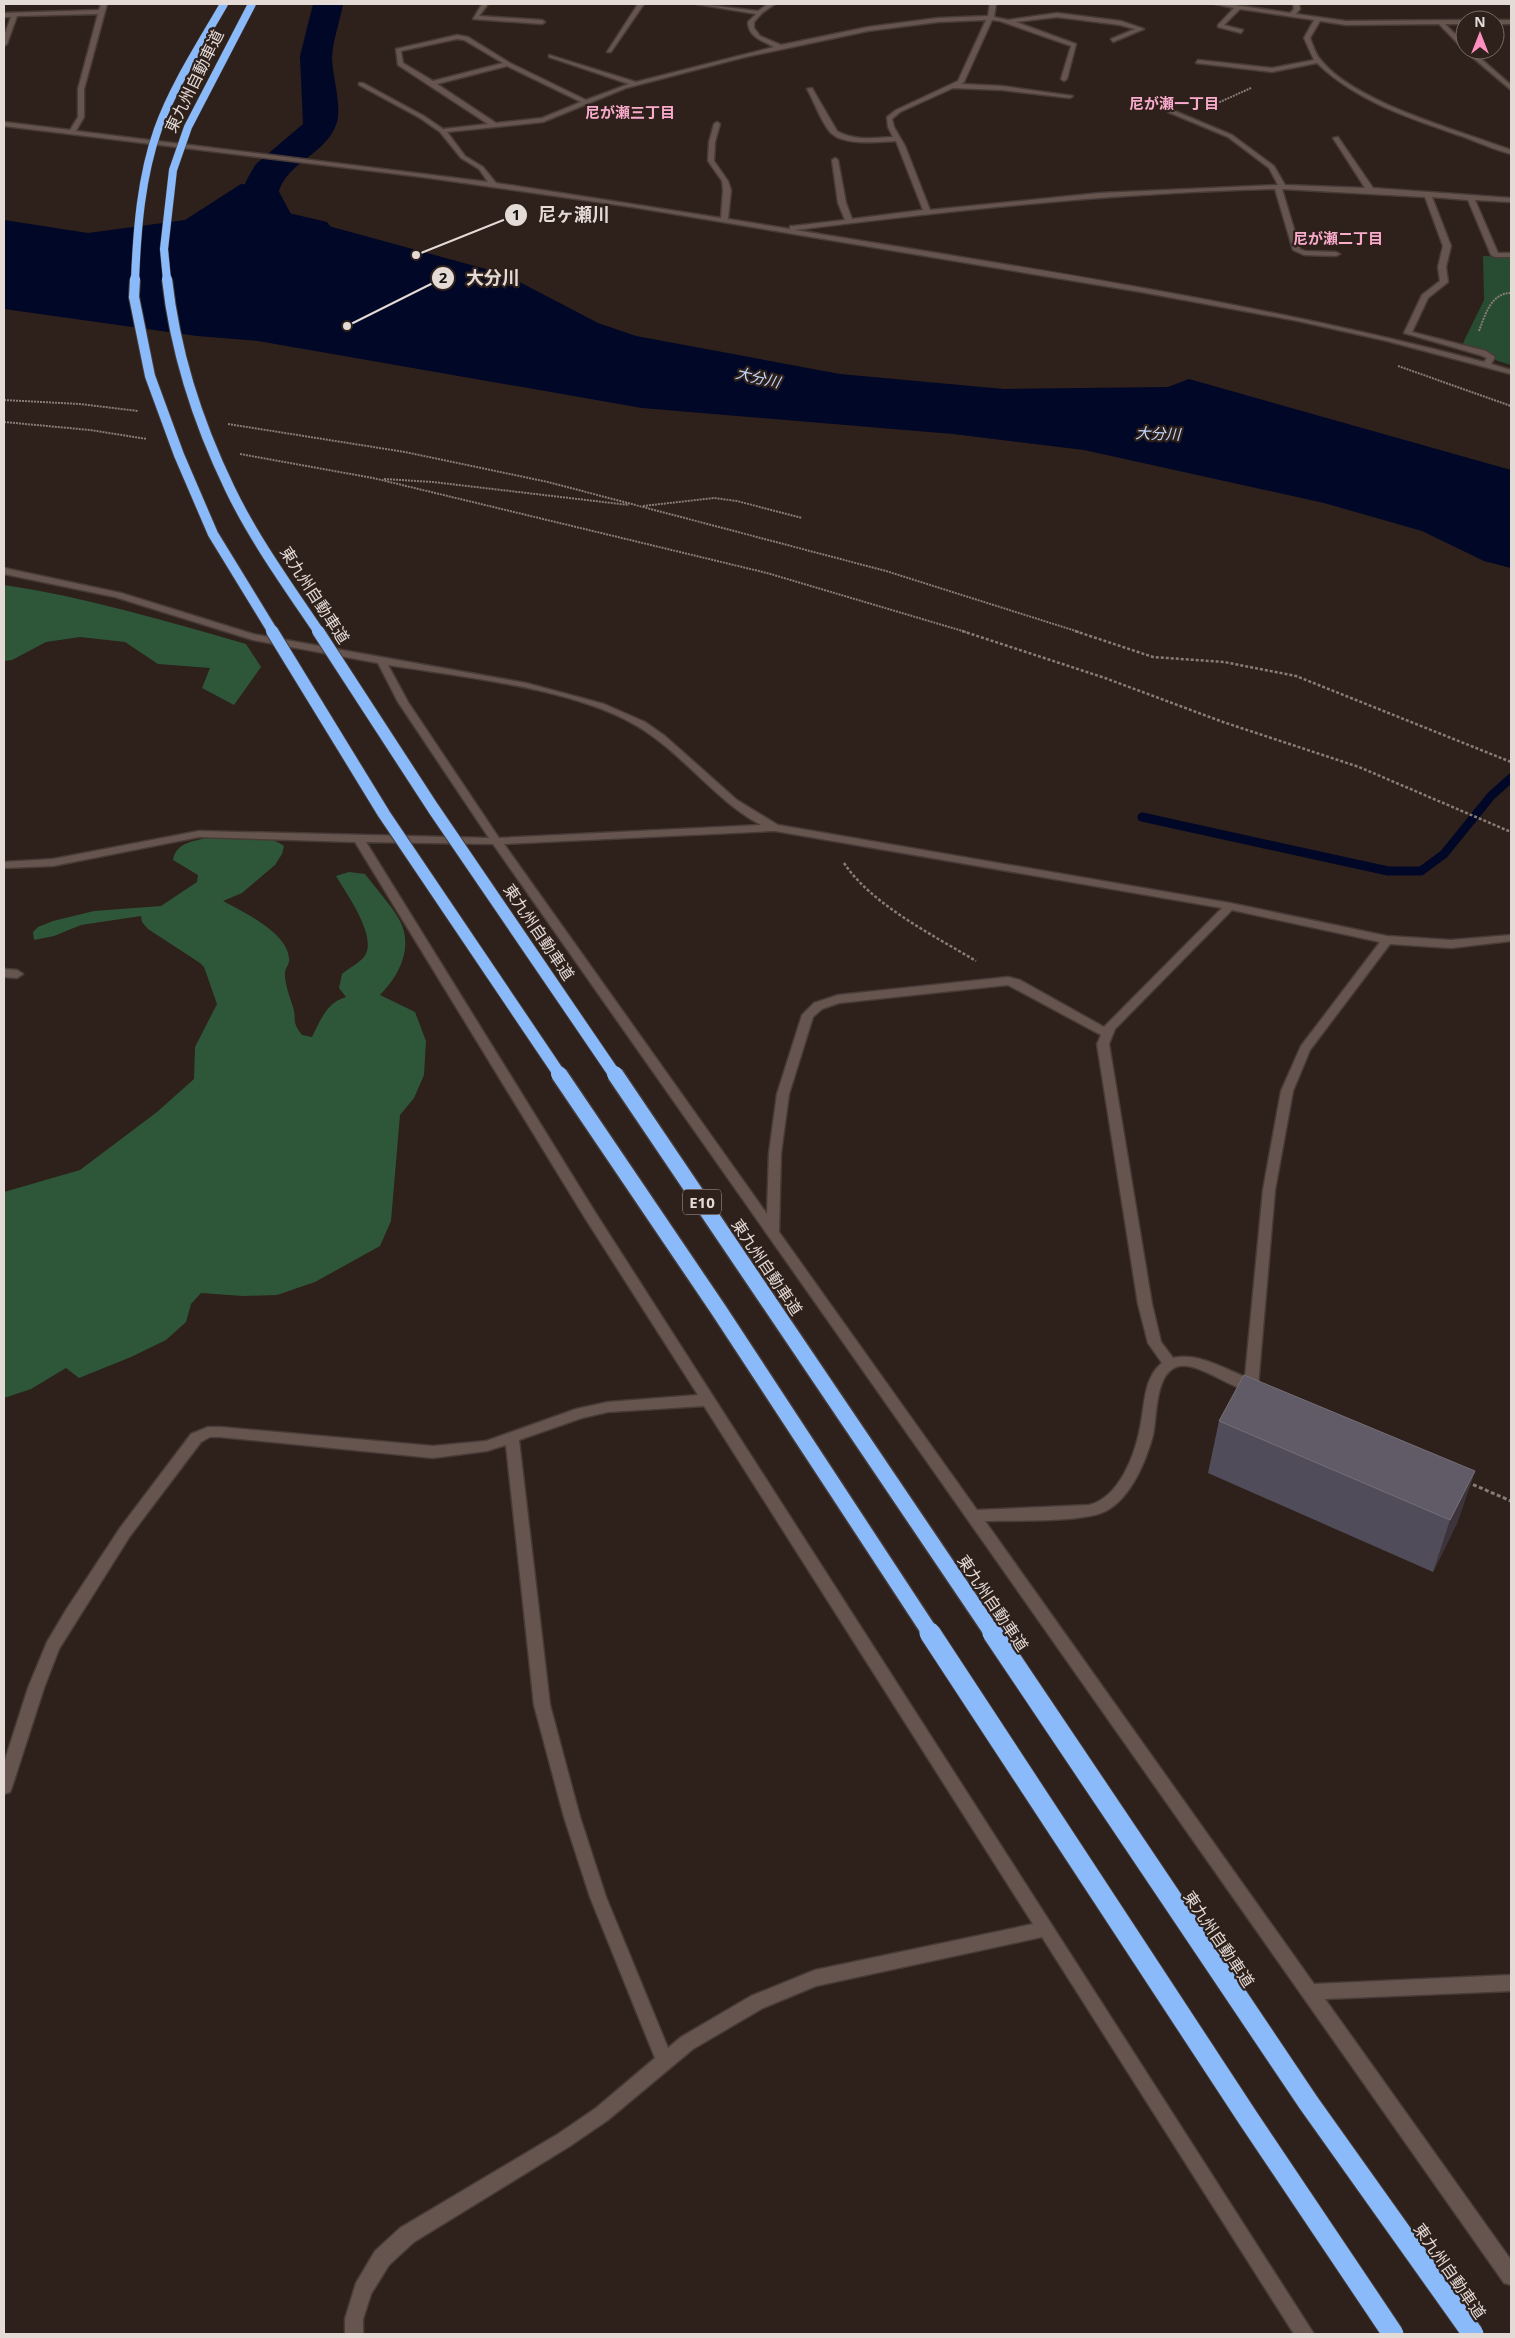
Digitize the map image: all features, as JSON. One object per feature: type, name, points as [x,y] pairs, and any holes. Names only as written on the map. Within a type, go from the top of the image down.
[{"type":"highway","name":"東九州自動車道","points":[[224,4],[180,82],[158,129],[147,171],[137,230],[134,297],[150,376],[178,455],[213,534],[384,814],[718,1309],[1248,2118],[1393,2334]]},
{"type":"highway","name":"東九州自動車道","points":[[252,4],[188,128],[174,170],[164,249],[172,322],[176,339],[193,399],[230,490],[266,551],[433,808],[756,1282],[1308,2102],[1473,2334]]},
{"type":"street","points":[[72,132],[81,117],[81,89],[104,4]]},
{"type":"street","points":[[485,4],[476,18],[542,22]]},
{"type":"street","points":[[609,51],[641,4]]},
{"type":"street","points":[[700,4],[758,13]]},
{"type":"street","points":[[772,4],[758,13],[751,22],[750,28],[758,37],[780,47]]},
{"type":"street","points":[[927,212],[888,118],[890,115],[953,86],[964,78],[990,18],[992,4]]},
{"type":"street","points":[[1218,4],[1346,23],[1455,22]]},
{"type":"street","points":[[1292,15],[1296,9],[1296,4]]},
{"type":"street","points":[[1236,6],[1220,26],[1241,31]]},
{"type":"street","points":[[4,15],[102,12]]},
{"type":"street","points":[[4,44],[15,14]]},
{"type":"street","points":[[442,131],[543,120],[585,102],[637,84],[780,47],[877,28],[938,20],[990,18],[1009,22],[1057,15],[1121,23],[1142,29],[1112,40]]},
{"type":"street","points":[[1318,19],[1307,38],[1311,50],[1335,78],[1366,97],[1511,152]]},
{"type":"street","points":[[1009,22],[1015,26],[1074,45],[1064,79]]},
{"type":"street","points":[[1440,22],[1455,38]]},
{"type":"street","points":[[494,125],[400,64],[398,50],[457,37],[466,38],[508,64],[585,102]]},
{"type":"street","points":[[551,56],[637,84]]},
{"type":"street","points":[[1198,62],[1272,70],[1318,60]]},
{"type":"street","points":[[1479,60],[1511,88]]},
{"type":"street","points":[[432,83],[508,64]]},
{"type":"street","points":[[361,84],[422,117],[442,131],[463,157],[481,168],[494,184]]},
{"type":"street","points":[[953,86],[1002,88],[1070,96]]},
{"type":"street","points":[[810,88],[834,132],[840,136],[861,139],[898,139]]},
{"type":"street","points":[[1170,111],[1230,136],[1272,167],[1280,187],[1297,250],[1304,253],[1336,254]]},
{"type":"street","points":[[4,124],[494,184],[724,220],[1141,290],[1298,319],[1388,339],[1511,372]]},
{"type":"street","points":[[717,124],[712,142],[711,161],[725,181],[727,190],[724,220]]},
{"type":"street","points":[[1336,138],[1371,191]]},
{"type":"street","points":[[1500,148],[1511,146]]},
{"type":"street","points":[[835,160],[842,203],[848,221]]},
{"type":"street","points":[[778,229],[927,212],[1103,196],[1280,187],[1511,200]]},
{"type":"street","points":[[1428,195],[1446,246],[1442,266],[1444,282],[1425,297],[1408,333],[1483,353],[1491,357],[1487,365]]},
{"type":"street","points":[[1470,198],[1495,255],[1511,255]]},
{"type":"street","points":[[4,572],[110,593],[232,632],[552,692],[620,713],[663,737],[739,809],[775,828]]},
{"type":"street","points":[[380,660],[403,702],[496,841],[1511,2276]]},
{"type":"street","points":[[4,865],[49,864],[171,837],[199,834],[496,841],[576,840],[714,829],[775,828],[1230,906],[1388,940],[1451,944],[1511,938]]},
{"type":"street","points":[[358,838],[584,1207],[1304,2334]]},
{"type":"street","points":[[1169,1363],[1155,1343],[1145,1304],[1103,1050],[1106,1033],[1230,906]]},
{"type":"street","points":[[973,1516],[1073,1512],[1101,1507],[1108,1502],[1130,1474],[1141,1453],[1147,1432],[1154,1385],[1169,1363],[1187,1362],[1251,1386],[1269,1190],[1287,1091],[1305,1049],[1388,940]]},
{"type":"street","points":[[4,973],[17,974]]},
{"type":"street","points":[[773,1232],[775,1153],[780,1109],[798,1045],[812,1010],[827,1002],[838,999],[1006,981],[1016,983],[1106,1033]]},
{"type":"street","points":[[4,1787],[38,1681],[52,1647],[70,1614],[125,1532],[196,1438],[208,1432],[220,1432],[433,1452],[487,1446],[581,1413],[608,1407],[708,1400]]},
{"type":"street","points":[[512,1438],[542,1705],[572,1817],[598,1897],[665,2062]]},
{"type":"street","points":[[354,2334],[354,2319],[363,2290],[382,2258],[407,2235],[564,2140],[602,2114],[687,2043],[757,2002],[815,1978],[1045,1928]]},
{"type":"street","points":[[1310,1992],[1388,1987],[1511,1983]]},
{"type":"path","points":[[1184,116],[1237,96],[1260,81],[1279,72],[1279,69]]},
{"type":"path","points":[[1483,335],[1478,333],[1494,298],[1511,292]]},
{"type":"path","points":[[1394,365],[1511,406]]},
{"type":"path","points":[[4,400],[80,404],[142,412]]},
{"type":"path","points":[[4,422],[90,430],[148,439]]},
{"type":"path","points":[[225,423],[480,466],[886,571],[1032,616],[1153,657],[1224,662],[1296,676],[1511,762]]},
{"type":"path","points":[[236,453],[373,478],[767,572],[927,619],[1105,678],[1223,722],[1359,767],[1511,832]]},
{"type":"path","points":[[373,478],[433,482],[640,506],[714,498],[802,518]]},
{"type":"path","points":[[844,861],[854,877],[872,892],[1006,981]]},
{"type":"path","points":[[1458,1478],[1511,1502]]},
{"type":"green space","points":[[1483,256],[1511,257],[1511,365],[1473,353],[1463,343],[1484,300]]},
{"type":"green space","points":[[4,585],[96,603],[246,644],[261,667],[234,705],[202,688],[210,668],[158,664],[125,642],[80,637],[46,642],[12,660],[4,661]]},
{"type":"green space","points":[[208,838],[259,838],[278,842],[284,846],[282,854],[275,865],[242,893],[223,901],[263,924],[281,940],[289,960],[285,972],[285,980],[294,1011],[295,1023],[302,1035],[312,1037],[329,1008],[339,999],[346,997],[339,988],[342,974],[362,959],[368,949],[364,928],[359,916],[336,876],[349,872],[365,874],[401,922],[405,937],[404,956],[397,973],[380,995],[415,1012],[426,1041],[424,1075],[414,1098],[400,1115],[391,1221],[380,1246],[315,1282],[277,1295],[243,1296],[201,1293],[191,1304],[186,1322],[166,1340],[131,1357],[79,1378],[66,1368],[31,1389],[4,1398],[4,1192],[80,1170],[157,1112],[194,1079],[195,1047],[217,1004],[204,967],[148,929],[142,922],[141,916],[81,925],[54,936],[34,940],[33,932],[38,927],[53,921],[94,911],[161,906],[197,882],[198,875],[173,860],[178,849],[186,843]]},
{"type":"water","points":[[241,184],[277,188],[292,216],[504,274],[598,323],[636,336],[840,374],[1004,389],[1168,387],[1189,379],[1511,470],[1511,568],[1484,561],[1422,531],[1324,503],[1084,450],[953,434],[642,408],[258,341],[197,336],[4,309],[4,220],[88,233],[185,220]]},
{"type":"building","points":[[1244,1375],[1475,1471],[1450,1520],[1219,1421]]},
{"type":"waterway","points":[[314,230],[258,216],[258,198],[269,172],[315,133],[320,124],[321,114],[316,56],[328,4]]},
{"type":"waterway","points":[[1142,817],[1388,871],[1421,871],[1444,854],[1491,796],[1511,778]]},
{"type":"place","name":"尼ヶ瀬川","points":[[416,255]]},
{"type":"place","name":"大分川","points":[[347,326]]},
{"type":"district","name":"尼が瀬一丁目","points":[[1174,103]]},
{"type":"district","name":"尼が瀬三丁目","points":[[630,112]]},
{"type":"district","name":"尼が瀬二丁目","points":[[1338,238]]}]
